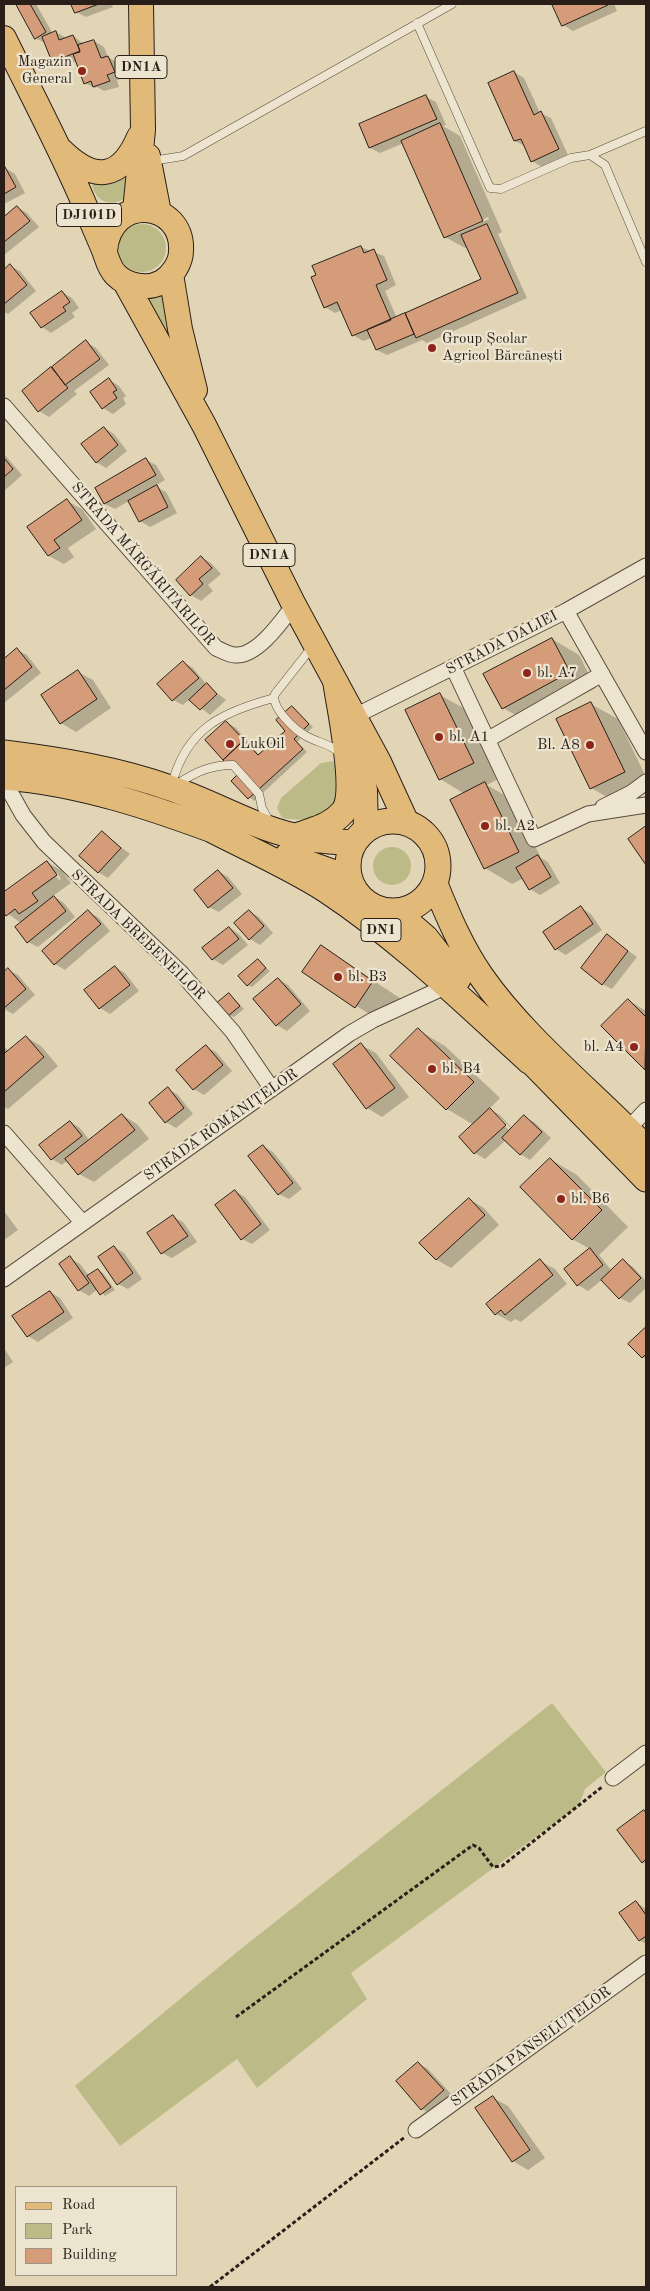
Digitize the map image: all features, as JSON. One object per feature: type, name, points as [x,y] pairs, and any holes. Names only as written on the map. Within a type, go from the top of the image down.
[{"type":"highway","name":"DN1A","points":[[284,833],[324,827],[344,812],[349,802],[350,784],[336,684]]},
{"type":"highway","points":[[4,753],[60,760],[124,774],[171,788],[284,833],[360,836]]},
{"type":"highway","name":"DN1","points":[[4,777],[98,792],[162,811],[349,878],[355,892],[366,903],[380,910],[396,912],[419,904],[435,884]]},
{"type":"highway","points":[[349,878],[347,866],[360,836],[379,823],[393,821],[407,823],[420,830],[434,848],[438,870],[435,884],[451,925],[482,977],[538,1040],[646,1148]]},
{"type":"highway","name":"DN1","points":[[212,830],[325,890],[376,926],[447,986],[529,1061],[646,1179]]},
{"type":"highway","name":"DN1","points":[[396,912],[426,938],[529,1061]]},
{"type":"main road","name":"DN1A","points":[[141,4],[143,130],[159,213]]},
{"type":"main road","name":"DJ101D","points":[[4,38],[74,180],[105,251]]},
{"type":"main road","name":"DN1A","points":[[143,130],[127,214],[108,233],[105,251],[111,269],[125,282],[204,425],[294,605],[355,716],[407,823]]},
{"type":"main road","points":[[56,145],[83,168],[93,172],[106,172],[115,169],[132,155],[143,130]]},
{"type":"main road","name":"DJ101D","points":[[74,180],[91,200],[105,212],[127,214]]},
{"type":"main road","points":[[125,282],[137,286],[150,286],[162,282],[171,274],[180,258],[181,240],[169,220],[159,213],[147,210],[127,214]]},
{"type":"main road","name":"DN1A","points":[[171,274],[186,356],[204,425]]},
{"type":"main road","name":"DN1A","points":[[336,684],[365,790],[360,836]]},
{"type":"street","name":"STRADA MĂRGĂRITARILOR","points":[[4,406],[216,648],[235,656],[255,649],[279,625],[294,605]]},
{"type":"street","name":"STRADA DALIEI","points":[[355,716],[566,611],[646,566]]},
{"type":"street","points":[[566,611],[646,752]]},
{"type":"street","points":[[453,668],[534,839],[631,793],[646,782]]},
{"type":"street","points":[[487,740],[602,674]]},
{"type":"street","name":"STRADA BREBENEILOR","points":[[4,781],[24,815],[44,842],[182,974],[233,1032],[272,1088]]},
{"type":"street","points":[[588,814],[646,805]]},
{"type":"street","name":"STRADA ROMANIȚELOR","points":[[4,1279],[349,1034],[374,1020],[447,986]]},
{"type":"street","points":[[628,1129],[646,1110]]},
{"type":"street","points":[[4,1134],[82,1222]]},
{"type":"street","points":[[613,1778],[646,1753]]},
{"type":"street","name":"STRADA PANSELUȚELOR","points":[[416,2130],[646,1963]]},
{"type":"lane","points":[[149,161],[183,156],[452,4]]},
{"type":"lane","points":[[417,23],[490,188],[501,189],[571,158],[590,155],[646,132]]},
{"type":"lane","points":[[590,155],[605,165],[646,262]]},
{"type":"lane","points":[[171,788],[178,761],[193,741],[216,719],[240,707],[274,698],[315,643]]},
{"type":"lane","points":[[274,698],[285,717],[306,736],[326,742],[347,760]]},
{"type":"lane","points":[[171,788],[203,768],[217,765],[233,765],[259,794],[262,808],[284,833]]},
{"type":"path","points":[[236,2017],[473,1845],[479,1848],[493,1867],[502,1866],[613,1778]]},
{"type":"path","points":[[210,2287],[272,2242],[390,2147],[416,2130]]},
{"type":"green space","points":[[132,163],[127,197],[110,202],[100,199],[96,195],[92,183]]},
{"type":"green space","points":[[137,224],[147,224],[156,228],[162,234],[165,239],[165,257],[156,268],[147,272],[137,272],[128,268],[122,262],[118,253],[118,243],[122,234],[128,228]]},
{"type":"green space","points":[[167,292],[185,378],[144,298]]},
{"type":"green space","points":[[333,761],[340,770],[335,803],[310,818],[282,818],[277,808],[281,798],[321,763]]},
{"type":"green space","points":[[392,847],[406,852],[411,866],[406,880],[392,885],[378,880],[373,866],[378,852]]},
{"type":"green space","points":[[552,1703],[606,1772],[585,1789],[579,1805],[351,1973],[367,1999],[257,2088],[237,2059],[120,2146],[75,2086],[237,1952]]},
{"type":"building","points":[[16,4],[30,4],[46,32],[35,39]]},
{"type":"building","points":[[71,4],[99,4],[75,13]]},
{"type":"building","points":[[552,4],[607,4],[608,5],[562,26]]},
{"type":"building","points":[[56,31],[59,40],[73,35],[80,51],[52,62],[42,37]]},
{"type":"building","points":[[94,40],[101,58],[108,56],[115,72],[107,75],[110,81],[93,87],[91,81],[84,84],[73,54],[80,52],[78,45]]},
{"type":"building","points":[[514,71],[534,115],[541,111],[559,149],[531,162],[521,139],[514,141],[488,83]]},
{"type":"building","points":[[426,95],[437,119],[369,148],[359,124]]},
{"type":"building","points":[[440,123],[483,221],[444,238],[401,141]]},
{"type":"building","points":[[4,168],[16,187],[4,194]]},
{"type":"building","points":[[17,206],[30,221],[4,242],[4,217]]},
{"type":"building","points":[[487,224],[518,293],[416,338],[405,313],[481,279],[461,235]]},
{"type":"building","points":[[361,246],[364,253],[374,249],[387,280],[376,285],[391,320],[352,336],[337,302],[324,308],[311,277],[316,275],[312,266]]},
{"type":"building","points":[[10,264],[27,285],[4,304],[4,270]]},
{"type":"building","points":[[62,291],[70,302],[63,307],[66,311],[41,328],[30,313]]},
{"type":"building","points":[[405,313],[414,334],[376,350],[367,330]]},
{"type":"building","points":[[86,340],[100,359],[65,385],[52,367]]},
{"type":"building","points":[[51,367],[68,388],[38,412],[22,391]]},
{"type":"building","points":[[109,378],[117,390],[113,392],[117,398],[102,409],[90,392]]},
{"type":"building","points":[[104,427],[118,445],[96,463],[81,444]]},
{"type":"building","points":[[4,458],[13,469],[4,477]]},
{"type":"building","points":[[146,458],[156,475],[104,504],[95,488]]},
{"type":"building","points":[[157,485],[168,507],[139,522],[128,501]]},
{"type":"building","points":[[67,499],[82,520],[54,540],[60,548],[48,556],[27,527]]},
{"type":"building","points":[[201,556],[212,568],[199,579],[203,584],[190,596],[176,580]]},
{"type":"building","name":"bl. A7","points":[[552,638],[570,672],[502,709],[483,674]]},
{"type":"building","points":[[17,648],[32,667],[4,690],[4,659]]},
{"type":"building","points":[[183,661],[199,678],[172,701],[157,684]]},
{"type":"building","points":[[78,670],[97,699],[60,724],[41,695]]},
{"type":"building","points":[[207,683],[217,694],[200,710],[189,700]]},
{"type":"building","name":"bl. A1","points":[[440,693],[474,763],[439,780],[405,710]]},
{"type":"building","name":"Bl. A8","points":[[591,702],[625,772],[590,789],[556,719]]},
{"type":"building","points":[[292,706],[309,724],[294,739],[303,749],[248,799],[231,781],[237,775],[223,760],[244,740],[258,755],[285,731],[276,720]]},
{"type":"building","points":[[226,721],[244,740],[223,760],[205,740]]},
{"type":"building","name":"bl. A2","points":[[485,782],[519,852],[484,869],[450,800]]},
{"type":"building","points":[[646,826],[646,865],[628,839]]},
{"type":"building","points":[[102,831],[121,848],[98,873],[79,856]]},
{"type":"building","points":[[538,855],[551,877],[529,890],[516,868]]},
{"type":"building","points":[[47,861],[57,875],[32,893],[38,901],[19,914],[15,909],[6,916],[4,913],[4,892]]},
{"type":"building","points":[[218,870],[233,888],[208,908],[194,890]]},
{"type":"building","points":[[54,896],[66,911],[27,943],[15,927]]},
{"type":"building","points":[[581,906],[593,924],[555,950],[543,932]]},
{"type":"building","points":[[88,910],[101,924],[54,965],[42,951]]},
{"type":"building","points":[[249,910],[264,926],[249,940],[234,923]]},
{"type":"building","points":[[229,927],[239,939],[212,960],[202,948]]},
{"type":"building","points":[[607,934],[628,951],[602,985],[581,968]]},
{"type":"building","name":"bl. B3","points":[[321,945],[373,981],[355,1008],[302,972]]},
{"type":"building","points":[[258,959],[266,968],[247,986],[238,976]]},
{"type":"building","points":[[115,966],[130,985],[99,1009],[84,990]]},
{"type":"building","points":[[8,968],[26,989],[4,1008],[4,972]]},
{"type":"building","points":[[278,978],[301,1004],[276,1026],[253,999]]},
{"type":"building","points":[[229,993],[240,1006],[228,1016],[217,1003]]},
{"type":"building","name":"bl. A4","points":[[628,999],[646,1017],[645,1070],[601,1026]]},
{"type":"building","name":"bl. B4","points":[[418,1028],[474,1082],[446,1110],[390,1056]]},
{"type":"building","points":[[26,1036],[44,1057],[4,1092],[4,1054]]},
{"type":"building","points":[[361,1043],[395,1088],[366,1109],[333,1064]]},
{"type":"building","points":[[206,1045],[223,1065],[193,1090],[176,1070]]},
{"type":"building","points":[[168,1087],[184,1108],[165,1123],[149,1103]]},
{"type":"building","points":[[490,1108],[506,1125],[474,1154],[459,1137]]},
{"type":"building","points":[[122,1114],[135,1130],[78,1175],[65,1159]]},
{"type":"building","points":[[524,1115],[542,1132],[520,1155],[502,1138]]},
{"type":"building","points":[[70,1121],[82,1136],[51,1160],[39,1145]]},
{"type":"building","points":[[263,1145],[293,1183],[278,1195],[248,1156]]},
{"type":"building","name":"bl. B6","points":[[550,1158],[602,1210],[572,1240],[520,1187]]},
{"type":"building","points":[[235,1190],[261,1224],[241,1240],[215,1205]]},
{"type":"building","points":[[469,1198],[485,1215],[436,1260],[419,1243]]},
{"type":"building","points":[[173,1215],[188,1236],[161,1254],[147,1233]]},
{"type":"building","points":[[114,1246],[133,1273],[117,1285],[98,1257]]},
{"type":"building","points":[[590,1248],[603,1265],[577,1286],[564,1269]]},
{"type":"building","points":[[70,1256],[89,1283],[78,1291],[59,1264]]},
{"type":"building","points":[[540,1259],[553,1275],[505,1315],[501,1310],[495,1315],[486,1304]]},
{"type":"building","points":[[623,1259],[641,1278],[619,1299],[601,1280]]},
{"type":"building","points":[[98,1269],[111,1287],[100,1295],[87,1276]]},
{"type":"building","points":[[50,1291],[64,1312],[27,1337],[12,1316]]},
{"type":"building","points":[[646,1327],[646,1354],[642,1358],[628,1344]]},
{"type":"building","points":[[644,1810],[646,1813],[646,1859],[642,1863],[617,1830]]},
{"type":"building","points":[[636,1901],[646,1915],[646,1936],[639,1941],[619,1913]]},
{"type":"building","points":[[418,2062],[444,2090],[421,2110],[396,2081]]},
{"type":"building","points":[[493,2096],[530,2150],[512,2162],[475,2108]]},
{"type":"place","name":"Magazin General","points":[[82,71]]},
{"type":"place","name":"Group Școlar Agricol Bărcănești","points":[[432,348]]},
{"type":"place","name":"bl. A7","points":[[527,673]]},
{"type":"place","name":"bl. A1","points":[[439,737]]},
{"type":"place","name":"LukOil","points":[[230,744]]},
{"type":"place","name":"Bl. A8","points":[[590,745]]},
{"type":"place","name":"bl. A2","points":[[485,826]]},
{"type":"place","name":"bl. B3","points":[[338,977]]},
{"type":"place","name":"bl. A4","points":[[634,1047]]},
{"type":"place","name":"bl. B4","points":[[432,1069]]},
{"type":"place","name":"bl. B6","points":[[561,1199]]}]
